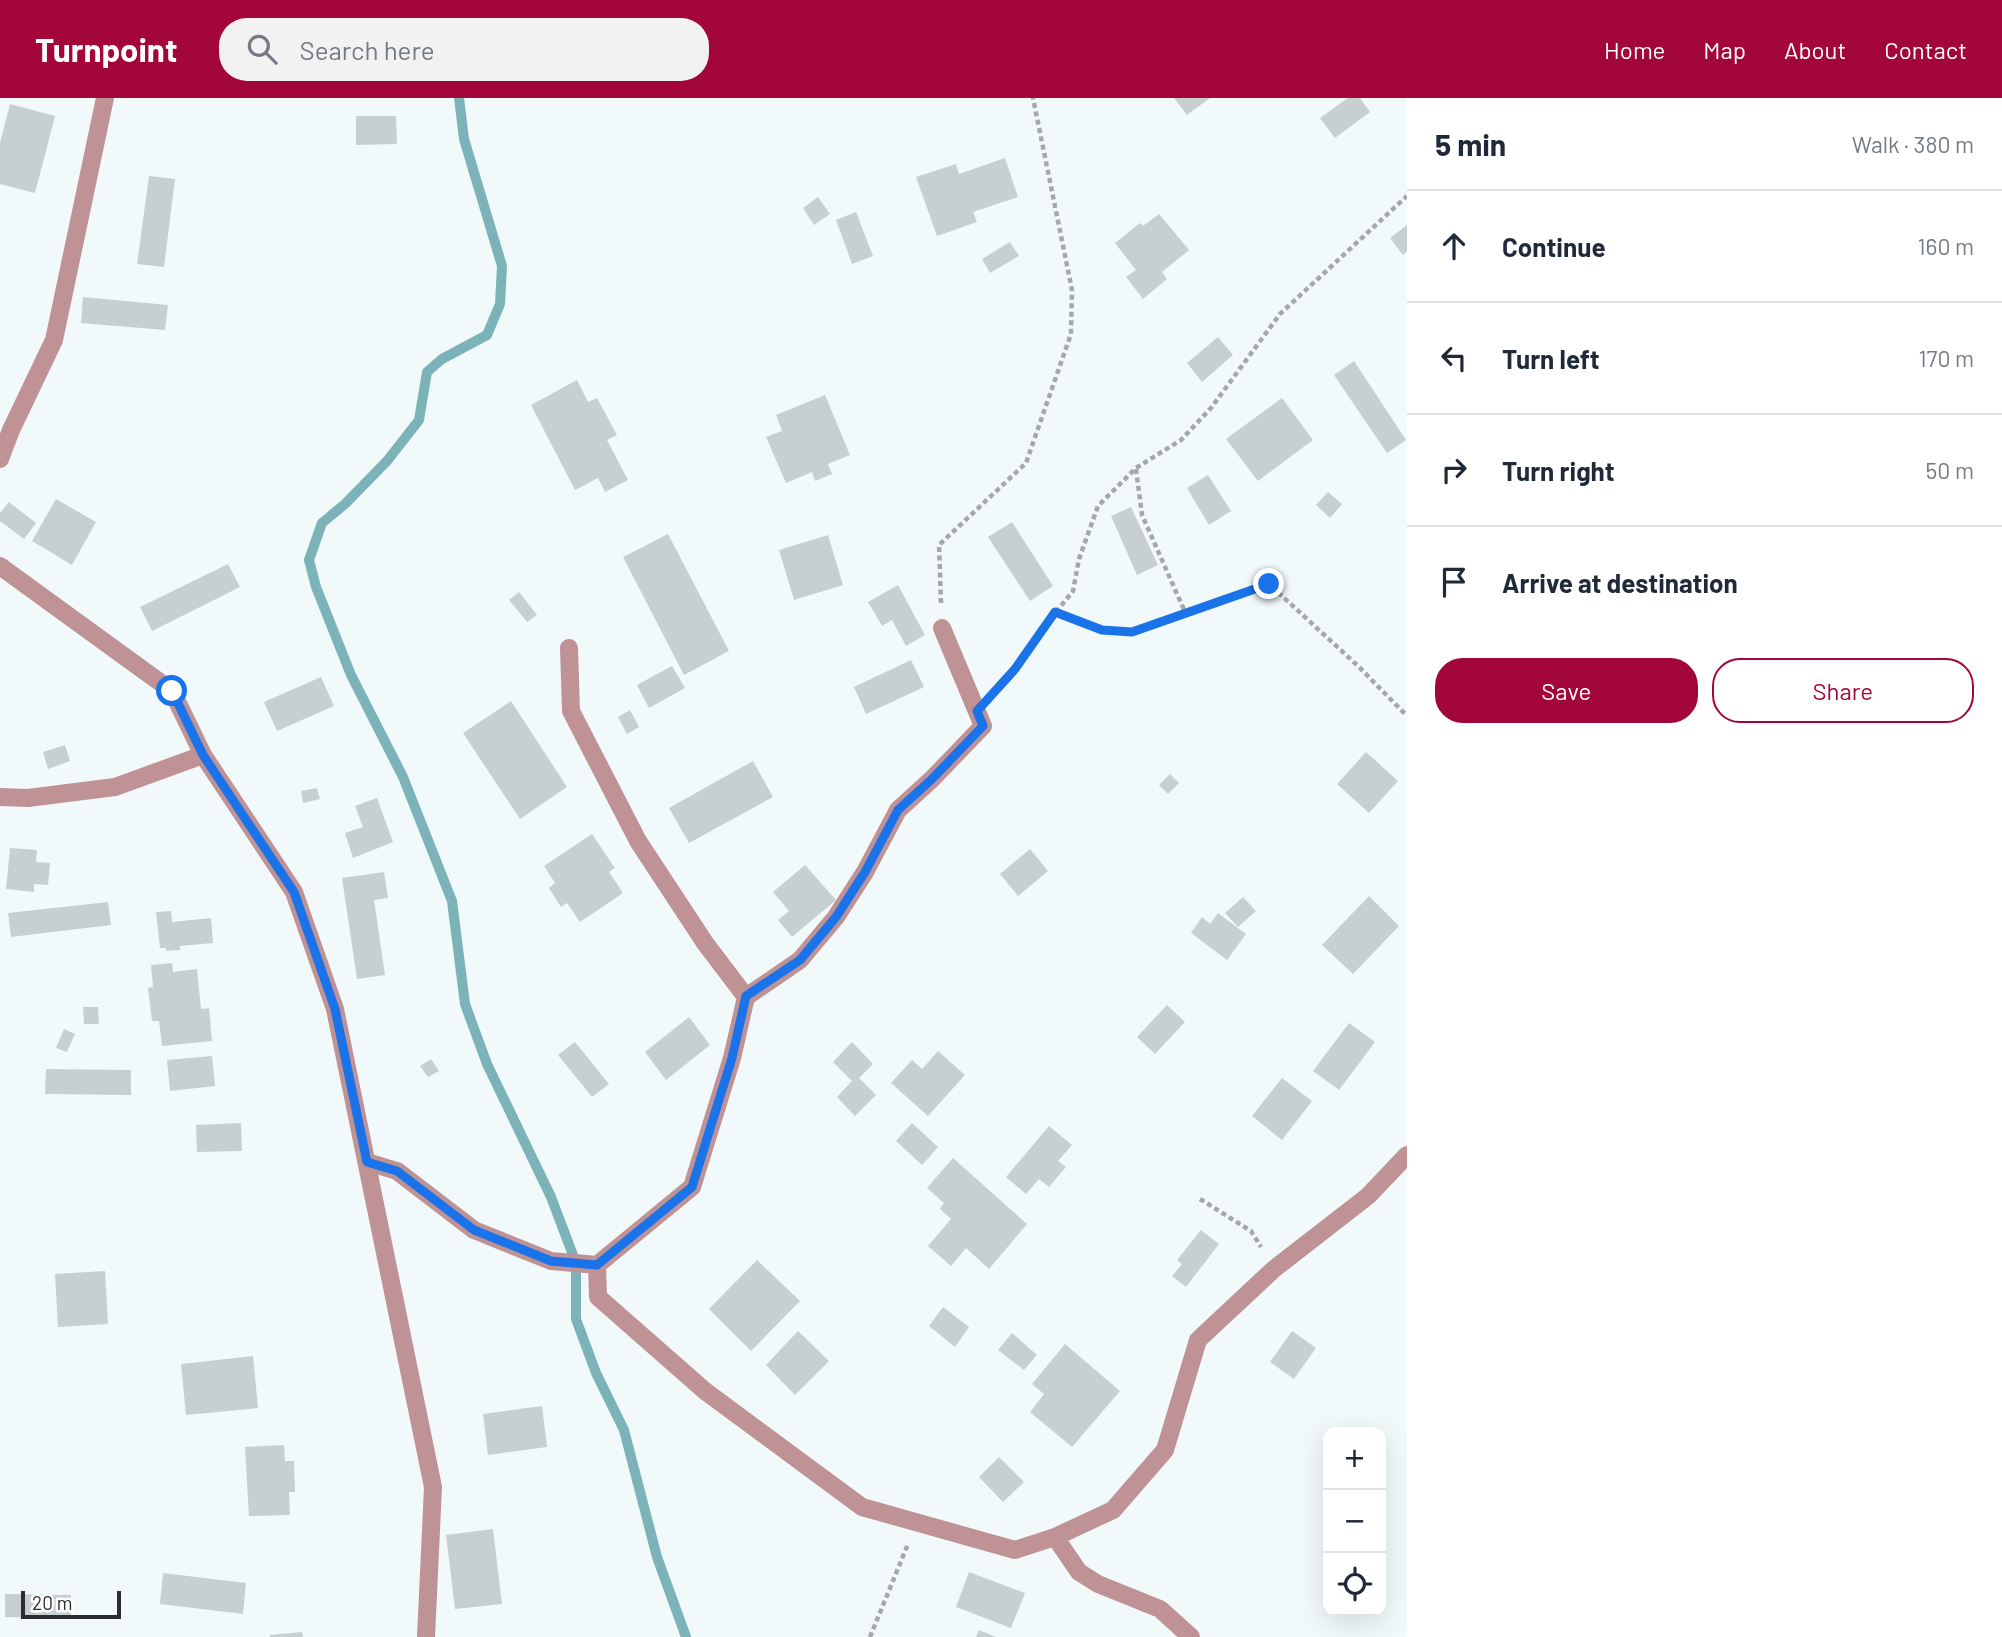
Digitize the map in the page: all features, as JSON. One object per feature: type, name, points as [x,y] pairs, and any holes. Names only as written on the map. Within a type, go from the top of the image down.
[{"type":"street","points":[[0,459],[54,340],[105,98]]},
{"type":"street","points":[[0,566],[172,691],[203,755],[294,892],[335,1009],[433,1487],[426,1637]]},
{"type":"street","points":[[367,1162],[397,1171],[474,1230],[551,1261],[597,1265],[692,1187],[732,1058],[746,996],[800,960],[836,917],[865,872],[898,810],[983,726],[942,628]]},
{"type":"street","points":[[569,648],[571,711],[639,841],[705,943],[746,996]]},
{"type":"street","points":[[0,797],[28,798],[115,787],[203,755]]},
{"type":"street","points":[[597,1265],[598,1297],[705,1391],[862,1507],[1015,1550],[1055,1537],[1113,1510],[1165,1450],[1198,1340],[1274,1269],[1368,1196],[1404,1161]]},
{"type":"street","points":[[1055,1537],[1079,1572],[1098,1584],[1160,1609],[1191,1637]]},
{"type":"path","points":[[942,628],[939,545],[1026,463],[1071,334],[1072,290],[1033,98]]},
{"type":"path","points":[[977,711],[1015,669],[1055,612],[1073,592],[1079,559],[1098,506],[1136,468],[1181,440],[1211,408],[1280,314],[1407,196]]},
{"type":"path","points":[[1136,468],[1142,515],[1185,612]]},
{"type":"path","points":[[1055,612],[1102,630],[1132,632],[1269,584],[1358,666],[1407,716]]},
{"type":"path","points":[[1200,1199],[1251,1231],[1274,1269]]},
{"type":"path","points":[[870,1637],[916,1522]]},
{"type":"building","points":[[1174,98],[1210,98],[1187,115]]},
{"type":"building","points":[[1348,98],[1360,98],[1370,112],[1335,138],[1320,118]]},
{"type":"building","points":[[10,104],[55,116],[35,193],[0,184],[0,143]]},
{"type":"building","points":[[356,116],[396,116],[397,144],[356,145]]},
{"type":"building","points":[[1005,158],[1018,197],[973,212],[977,222],[937,236],[916,177],[956,164],[959,174]]},
{"type":"building","points":[[149,176],[175,179],[164,267],[137,264]]},
{"type":"building","points":[[818,197],[830,214],[814,225],[803,208]]},
{"type":"building","points":[[856,212],[873,256],[852,264],[836,220]]},
{"type":"building","points":[[1159,214],[1189,250],[1162,272],[1167,279],[1143,299],[1126,277],[1136,270],[1115,243],[1140,223],[1143,226]]},
{"type":"building","points":[[1407,225],[1407,251],[1403,255],[1390,238]]},
{"type":"building","points":[[1010,242],[1019,256],[990,273],[982,259]]},
{"type":"building","points":[[83,297],[168,305],[165,330],[81,323]]},
{"type":"building","points":[[1218,337],[1233,355],[1202,382],[1187,363]]},
{"type":"building","points":[[1354,361],[1406,440],[1387,453],[1334,375]]},
{"type":"building","points":[[577,380],[588,402],[597,398],[617,435],[607,440],[628,480],[605,492],[598,478],[575,490],[531,405]]},
{"type":"building","points":[[825,395],[850,455],[828,464],[832,474],[815,481],[812,472],[786,483],[766,437],[782,431],[776,415]]},
{"type":"building","points":[[1282,398],[1313,440],[1258,481],[1226,439]]},
{"type":"building","points":[[1208,475],[1231,511],[1209,525],[1187,488]]},
{"type":"building","points":[[1328,492],[1342,504],[1330,518],[1316,505]]},
{"type":"building","points":[[56,499],[96,522],[72,565],[32,541]]},
{"type":"building","points":[[9,502],[36,523],[24,539],[0,521],[0,513]]},
{"type":"building","points":[[1131,507],[1158,565],[1137,575],[1111,516]]},
{"type":"building","points":[[1012,522],[1053,586],[1030,601],[988,537]]},
{"type":"building","points":[[668,534],[729,651],[684,675],[623,557]]},
{"type":"building","points":[[828,535],[843,585],[794,600],[779,550]]},
{"type":"building","points":[[228,564],[240,587],[152,631],[140,607]]},
{"type":"building","points":[[898,585],[925,635],[906,646],[892,620],[882,626],[868,602]]},
{"type":"building","points":[[519,592],[537,615],[527,622],[509,600]]},
{"type":"building","points":[[911,660],[924,687],[866,714],[854,687]]},
{"type":"building","points":[[672,666],[685,688],[649,708],[637,685]]},
{"type":"building","points":[[321,677],[334,706],[277,731],[264,702]]},
{"type":"building","points":[[511,701],[567,787],[520,819],[463,733]]},
{"type":"building","points":[[630,710],[639,727],[627,734],[618,717]]},
{"type":"building","points":[[65,745],[70,761],[48,769],[43,752]]},
{"type":"building","points":[[1366,752],[1398,781],[1369,813],[1337,784]]},
{"type":"building","points":[[753,761],[773,797],[689,843],[669,808]]},
{"type":"building","points":[[1170,774],[1179,783],[1168,794],[1159,785]]},
{"type":"building","points":[[317,788],[320,799],[303,803],[301,791]]},
{"type":"building","points":[[377,798],[393,842],[353,858],[345,833],[363,827],[355,806]]},
{"type":"building","points":[[592,834],[615,868],[609,872],[623,893],[580,922],[567,903],[561,907],[549,888],[555,883],[544,866]]},
{"type":"building","points":[[10,848],[37,850],[36,862],[50,863],[48,885],[34,884],[34,892],[6,889]]},
{"type":"building","points":[[1030,849],[1048,871],[1018,896],[1000,874]]},
{"type":"building","points":[[805,865],[836,900],[792,937],[778,920],[789,911],[773,892]]},
{"type":"building","points":[[384,872],[388,898],[374,900],[385,975],[357,979],[342,878]]},
{"type":"building","points":[[1369,896],[1399,926],[1353,974],[1322,945]]},
{"type":"building","points":[[1243,897],[1256,911],[1238,927],[1225,913]]},
{"type":"building","points":[[108,902],[111,925],[11,937],[8,913]]},
{"type":"building","points":[[171,911],[172,922],[211,918],[213,943],[180,946],[180,950],[166,951],[166,948],[160,948],[156,912]]},
{"type":"building","points":[[1218,913],[1246,934],[1227,960],[1191,933],[1202,917],[1210,924]]},
{"type":"building","points":[[172,963],[173,972],[197,969],[201,1009],[209,1008],[212,1041],[162,1046],[159,1021],[152,1021],[148,988],[153,987],[151,965]]},
{"type":"building","points":[[1167,1005],[1185,1022],[1155,1054],[1137,1037]]},
{"type":"building","points":[[83,1007],[98,1007],[99,1024],[84,1024]]},
{"type":"building","points":[[689,1017],[710,1045],[666,1080],[645,1052]]},
{"type":"building","points":[[1349,1023],[1375,1042],[1339,1090],[1313,1071]]},
{"type":"building","points":[[64,1029],[75,1034],[67,1052],[56,1048]]},
{"type":"building","points":[[575,1042],[609,1084],[592,1097],[558,1055]]},
{"type":"building","points":[[852,1042],[873,1064],[859,1078],[876,1095],[855,1116],[837,1097],[852,1081],[833,1062]]},
{"type":"building","points":[[938,1051],[965,1075],[928,1116],[891,1083],[912,1060],[922,1069]]},
{"type":"building","points":[[212,1056],[215,1086],[170,1091],[167,1060]]},
{"type":"building","points":[[431,1059],[439,1071],[428,1077],[420,1066]]},
{"type":"building","points":[[46,1069],[131,1070],[131,1095],[45,1094]]},
{"type":"building","points":[[1282,1078],[1312,1101],[1282,1140],[1252,1116]]},
{"type":"building","points":[[241,1123],[242,1151],[197,1152],[196,1125]]},
{"type":"building","points":[[912,1123],[938,1147],[922,1165],[896,1141]]},
{"type":"building","points":[[1049,1126],[1072,1145],[1058,1161],[1066,1167],[1049,1187],[1039,1179],[1026,1194],[1006,1177]]},
{"type":"building","points":[[953,1158],[1027,1224],[989,1269],[966,1248],[951,1266],[928,1246],[951,1219],[940,1209],[944,1203],[927,1188]]},
{"type":"building","points":[[1201,1230],[1219,1244],[1186,1287],[1172,1276],[1182,1264],[1177,1260]]},
{"type":"building","points":[[757,1260],[800,1301],[751,1351],[709,1309]]},
{"type":"building","points":[[105,1271],[108,1324],[58,1327],[55,1274]]},
{"type":"building","points":[[943,1307],[969,1327],[955,1347],[929,1326]]},
{"type":"building","points":[[798,1331],[829,1361],[795,1395],[766,1365]]},
{"type":"building","points":[[1292,1331],[1316,1348],[1294,1379],[1270,1362]]},
{"type":"building","points":[[1012,1333],[1037,1355],[1024,1370],[998,1350]]},
{"type":"building","points":[[1065,1344],[1120,1391],[1072,1447],[1030,1412],[1044,1394],[1032,1384]]},
{"type":"building","points":[[253,1356],[258,1408],[186,1415],[181,1364]]},
{"type":"building","points":[[542,1406],[547,1447],[488,1455],[483,1414]]},
{"type":"building","points":[[284,1445],[285,1461],[294,1461],[295,1492],[289,1492],[290,1515],[249,1516],[245,1447]]},
{"type":"building","points":[[999,1457],[1024,1482],[1003,1502],[979,1477]]},
{"type":"building","points":[[493,1529],[502,1604],[455,1609],[446,1535]]},
{"type":"building","points":[[969,1572],[1025,1593],[1011,1628],[956,1607]]},
{"type":"building","points":[[163,1573],[246,1583],[243,1614],[160,1604]]},
{"type":"building","points":[[5,1594],[71,1595],[71,1619],[5,1617]]},
{"type":"building","points":[[979,1630],[996,1637],[976,1637]]},
{"type":"building","points":[[302,1632],[303,1637],[270,1637],[270,1635]]},
{"type":"waterway","points":[[459,98],[464,139],[502,266],[500,304],[487,335],[442,359],[427,372],[419,420],[387,461],[345,504],[322,523],[309,560],[316,587],[351,675],[403,777],[452,901],[465,1004],[487,1064],[551,1197],[576,1263],[576,1319],[596,1373],[624,1430],[657,1557],[686,1637]]},
{"type":"route","points":[[172,691],[203,755],[294,892],[335,1009],[367,1162],[397,1171],[474,1230],[551,1261],[597,1265],[692,1187],[732,1058],[746,996],[800,960],[836,917],[865,872],[898,810],[983,726],[977,711],[1015,669],[1055,612],[1102,630],[1132,632],[1269,584]]}]
